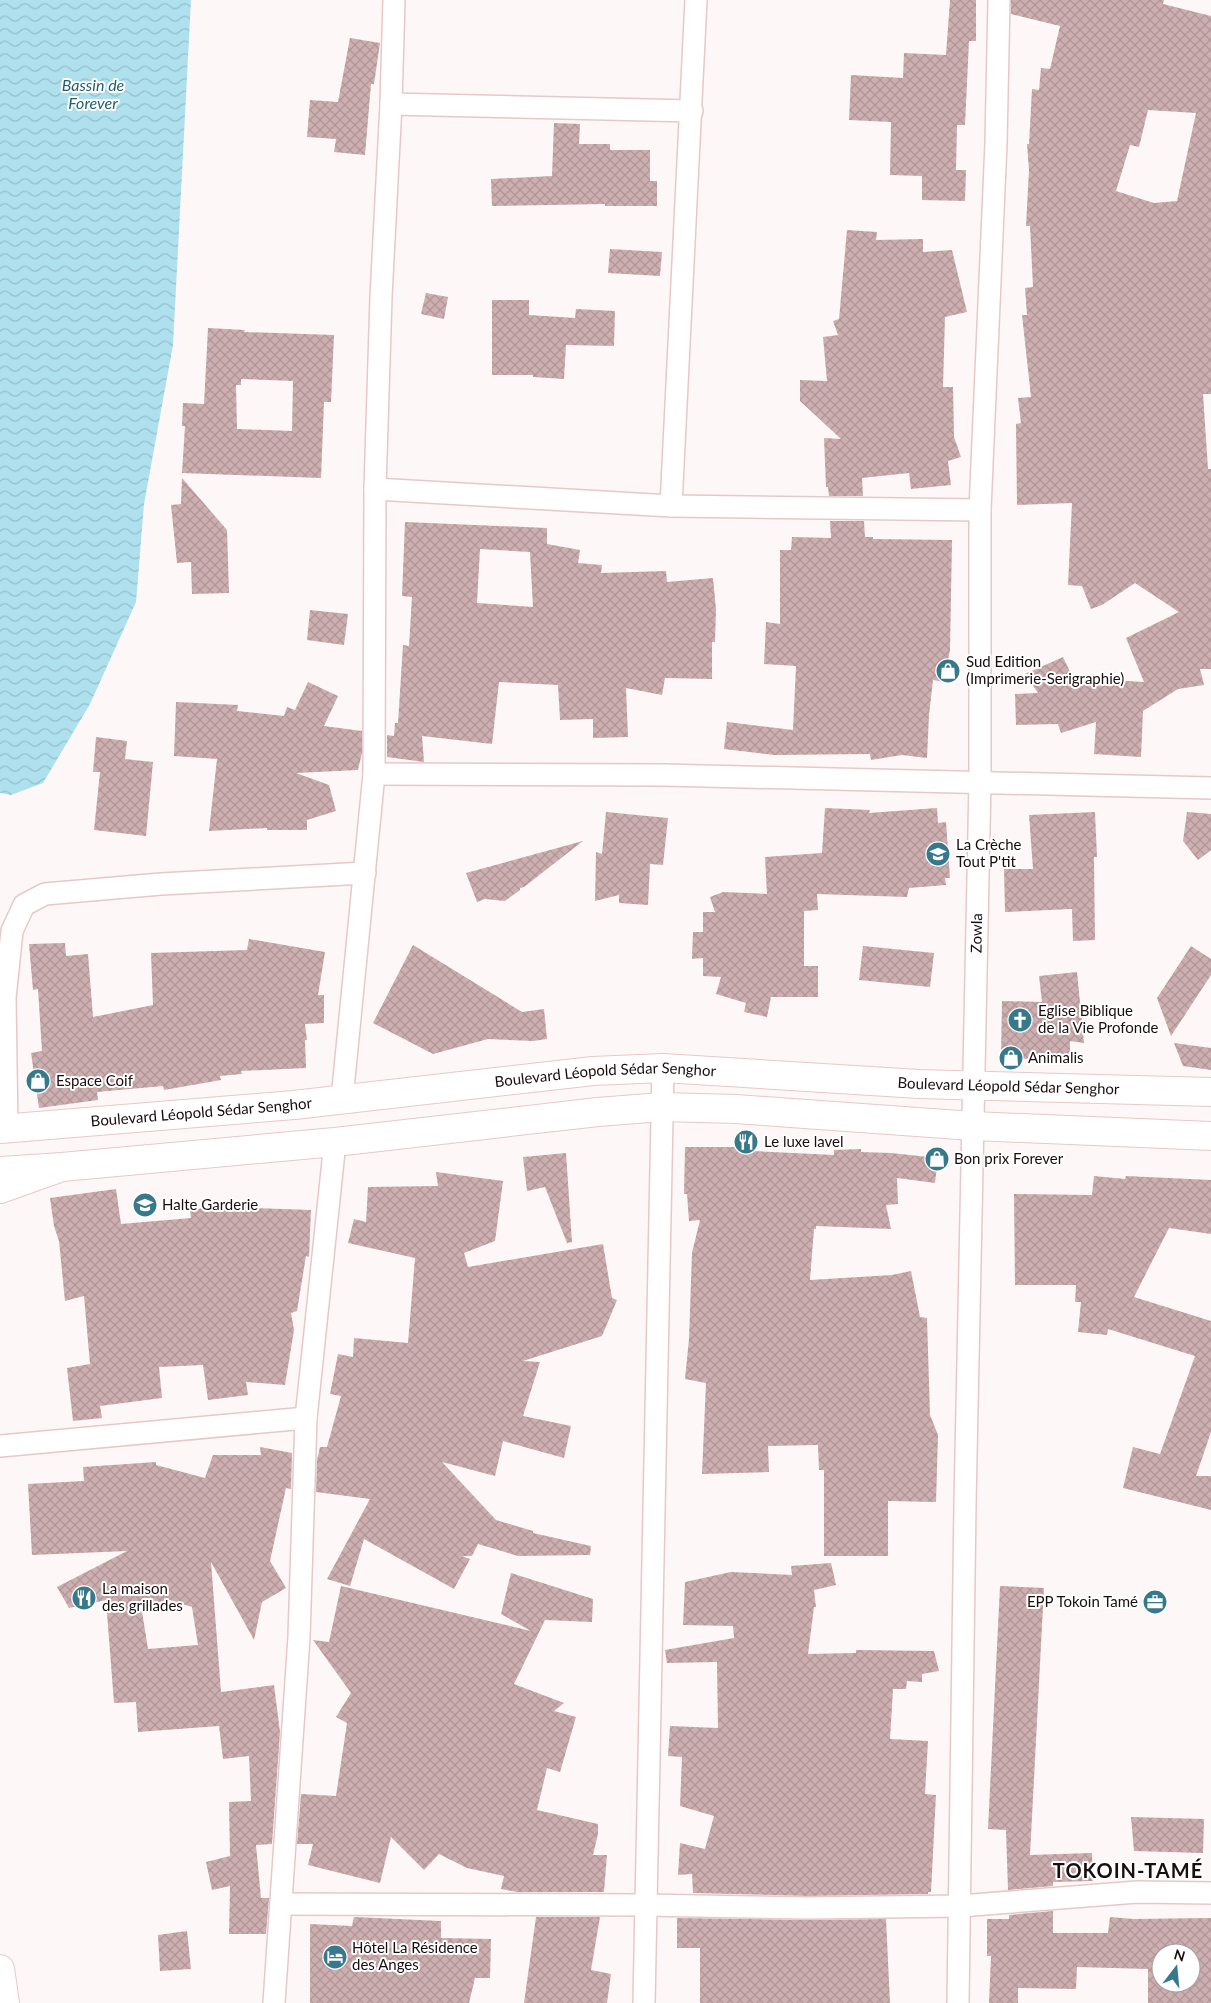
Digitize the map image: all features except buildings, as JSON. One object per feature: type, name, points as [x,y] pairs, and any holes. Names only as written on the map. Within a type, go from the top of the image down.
[{"type":"main road","name":"Boulevard Léopold Sédar Senghor","points":[[3,1129],[294,1105],[593,1071],[663,1068],[974,1086],[1211,1092]]},
{"type":"main road","points":[[10,1170],[334,1142],[598,1112],[662,1107],[736,1109],[972,1126],[1211,1136]]},
{"type":"main road","points":[[0,1189],[62,1167]]},
{"type":"main road","points":[[0,1969],[5,2003]]},
{"type":"street","points":[[342,1099],[374,774],[375,489],[394,0]]},
{"type":"street","points":[[671,506],[696,0]]},
{"type":"street","name":"Zowla","points":[[958,2003],[965,1494],[980,781],[980,510],[996,143],[999,0]]},
{"type":"street","points":[[391,104],[692,111]]},
{"type":"street","points":[[375,489],[671,506],[980,510]]},
{"type":"street","points":[[374,774],[664,775],[980,781],[1048,785],[1211,788]]},
{"type":"street","points":[[3,1129],[5,998],[12,931],[24,905],[45,894],[161,884],[365,873]]},
{"type":"street","points":[[644,2003],[663,1068]]},
{"type":"street","points":[[274,2003],[299,1637],[306,1418],[334,1142]]},
{"type":"street","points":[[0,1446],[306,1418]]},
{"type":"street","points":[[281,1904],[645,1904],[808,1908],[960,1906],[1137,1892],[1211,1893]]},
{"type":"water","name":"Bassin de Forever","points":[[0,0],[191,0],[173,345],[144,504],[136,602],[90,704],[43,783],[11,795],[0,793]]},
{"type":"place","name":"Sud Edition (Imprimerie-Serigraphie)","points":[[948,671]]},
{"type":"place","name":"La Crèche Tout P'tit","points":[[938,854]]},
{"type":"place","name":"Eglise Biblique de la Vie Profonde","points":[[1020,1020]]},
{"type":"place","name":"Animalis","points":[[1011,1058]]},
{"type":"place","name":"Espace Coif","points":[[38,1081]]},
{"type":"place","name":"Le luxe lavel","points":[[746,1142]]},
{"type":"place","name":"Bon prix Forever","points":[[937,1159]]},
{"type":"place","name":"Halte Garderie","points":[[145,1205]]},
{"type":"place","name":"La maison des grillades","points":[[84,1598]]},
{"type":"place","name":"EPP Tokoin Tamé","points":[[1155,1602]]},
{"type":"place","name":"Hôtel La Résidence des Anges","points":[[335,1957]]},
{"type":"district","name":"TOKOIN-TAMÉ","points":[[1128,1871]]}]
